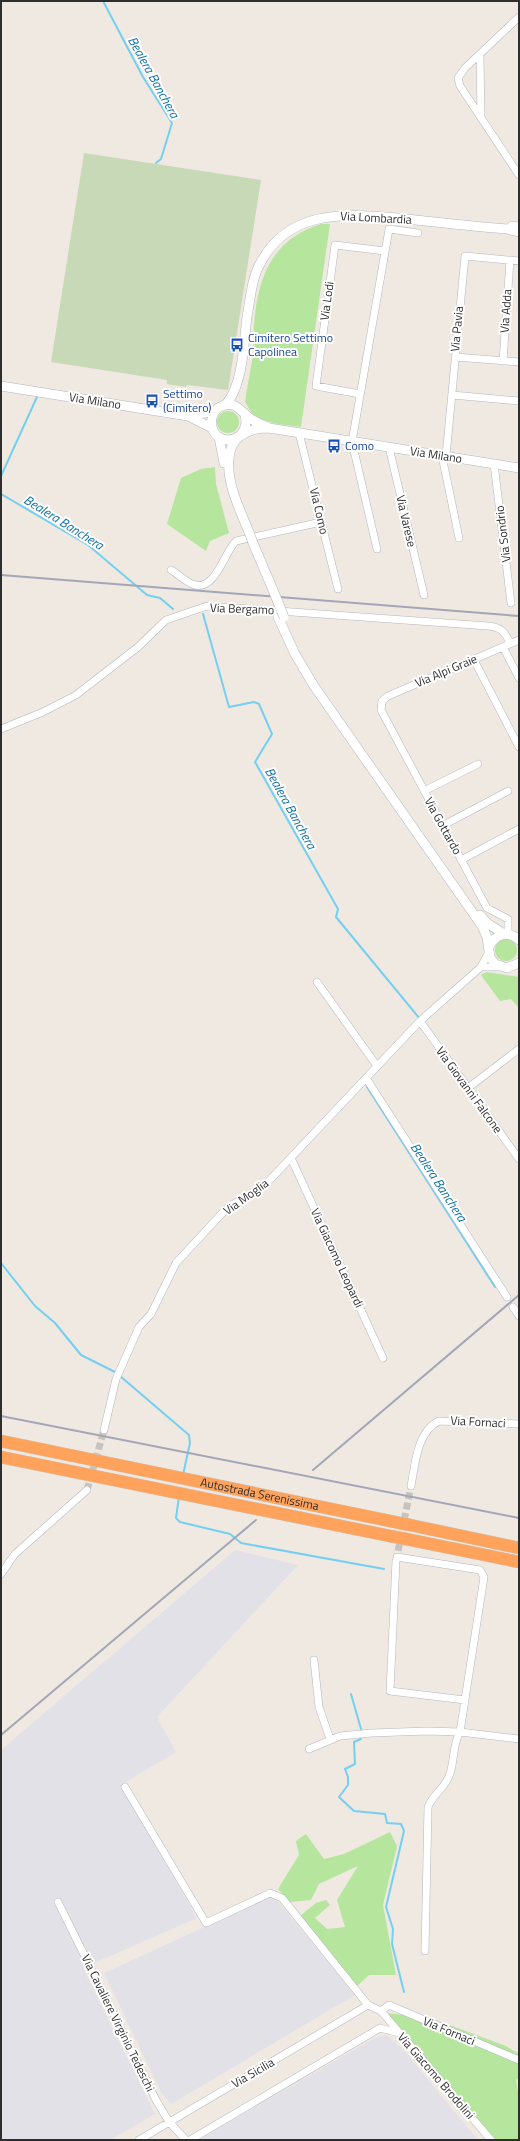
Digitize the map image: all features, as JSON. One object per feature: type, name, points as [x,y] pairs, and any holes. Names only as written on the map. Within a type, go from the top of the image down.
[{"type":"highway","name":"Autostrada Serenissima","points":[[1,1441],[519,1548]]},
{"type":"highway","name":"Autostrada Serenissima","points":[[1,1457],[519,1562]]},
{"type":"main road","name":"Via Lombardia","points":[[237,381],[254,280],[262,260],[285,235],[312,219],[332,215],[362,215],[516,229]]},
{"type":"main road","points":[[226,404],[230,400],[237,381]]},
{"type":"main road","points":[[237,381],[237,394],[247,422],[241,436],[230,451],[229,469],[246,533]]},
{"type":"main road","name":"Via Milano","points":[[1,386],[188,416],[212,428],[219,437],[226,440],[234,439],[256,428],[269,428],[519,468]]},
{"type":"main road","name":"Via Milano","points":[[188,416],[214,411],[226,404],[237,406],[243,412],[269,428]]},
{"type":"main road","points":[[212,428],[211,419],[214,411]]},
{"type":"main road","points":[[219,437],[223,450],[229,493],[251,543],[295,654],[314,686],[482,926],[492,961],[499,967],[515,970],[519,962]]},
{"type":"main road","points":[[281,617],[319,686],[483,919],[513,936]]},
{"type":"main road","points":[[489,950],[494,939],[513,936]]},
{"type":"street","points":[[519,17],[480,54],[458,78],[460,86],[519,175]]},
{"type":"street","points":[[480,54],[481,117]]},
{"type":"street","points":[[378,549],[352,442],[389,229],[418,233]]},
{"type":"street","name":"Via Lodi","points":[[360,394],[316,386],[335,245],[385,251]]},
{"type":"street","name":"Via Pavia","points":[[459,538],[444,456],[452,395],[464,256],[519,261]]},
{"type":"street","name":"Via Adda","points":[[503,361],[510,260]]},
{"type":"street","points":[[455,357],[519,362]]},
{"type":"street","points":[[452,395],[519,401]]},
{"type":"street","name":"Via Como","points":[[299,433],[338,589]]},
{"type":"street","name":"Via Varese","points":[[389,447],[424,596]]},
{"type":"street","name":"Via Sondrio","points":[[494,464],[512,603]]},
{"type":"street","points":[[171,570],[192,584],[200,586],[206,583],[219,571],[228,550],[236,541],[321,522]]},
{"type":"street","name":"Via Bergamo","points":[[1,729],[43,712],[76,695],[138,647],[166,620],[208,606],[499,627],[506,634],[510,644]]},
{"type":"street","name":"Via Alpi Graie","points":[[381,710],[382,701],[388,696],[519,640]]},
{"type":"street","points":[[503,647],[519,678]]},
{"type":"street","points":[[474,660],[519,747]]},
{"type":"street","name":"Via Gottardo","points":[[381,710],[487,908],[508,919],[513,936]]},
{"type":"street","points":[[424,791],[478,764]]},
{"type":"street","points":[[442,826],[508,792]]},
{"type":"street","points":[[461,860],[519,829]]},
{"type":"street","name":"Via Moglia","points":[[104,1430],[116,1379],[139,1327],[151,1314],[176,1263],[227,1208],[265,1185],[420,1021],[481,967],[489,950]]},
{"type":"street","points":[[481,967],[499,967]]},
{"type":"street","points":[[317,982],[377,1066]]},
{"type":"street","name":"Via Giovanni Falcone","points":[[420,1021],[519,1158]]},
{"type":"street","points":[[468,1088],[519,1049]]},
{"type":"street","points":[[366,1078],[507,1297]]},
{"type":"street","name":"Via Giacomo Leopardi","points":[[292,1157],[382,1358]]},
{"type":"street","points":[[513,1307],[519,1316]]},
{"type":"street","name":"Via Fornaci","points":[[411,1486],[420,1443],[431,1424],[439,1421],[519,1424]]},
{"type":"street","points":[[1,1574],[15,1554],[87,1490]]},
{"type":"street","points":[[425,1951],[428,1807],[431,1800],[449,1777],[457,1737],[460,1732],[484,1577],[480,1570],[396,1559],[390,1691],[464,1700]]},
{"type":"street","points":[[314,1660],[319,1707],[330,1739]]},
{"type":"street","points":[[309,1749],[330,1739],[372,1733],[427,1731],[460,1732],[519,1739]]},
{"type":"street","points":[[125,1787],[206,1923],[270,1894],[282,1898],[368,2005],[381,2011],[380,2028]]},
{"type":"street","name":"Via Cavaliere Virginio Tedeschi","points":[[58,1902],[156,2100],[169,2122],[186,2140]]},
{"type":"street","name":"Via Sicilia","points":[[139,2140],[368,2005]]},
{"type":"street","name":"Via Fornaci","points":[[381,2011],[389,2005],[519,2060]]},
{"type":"street","name":"Via Giacomo Brodolini","points":[[381,2011],[399,2034],[491,2140]]},
{"type":"street","points":[[190,2140],[380,2028],[399,2034]]},
{"type":"shaded area","points":[[235,1550],[298,1565],[157,1717],[176,1752],[126,1782],[122,1787],[197,1918],[83,1968],[155,2114],[110,2140],[1,2140],[1,1750]]},
{"type":"shaded area","points":[[270,1897],[277,1900],[355,1995],[171,2104],[161,2092],[104,1973]]},
{"type":"shaded area","points":[[386,2035],[401,2047],[478,2140],[203,2140],[203,2137],[373,2039]]},
{"type":"green space","points":[[84,153],[261,180],[228,390],[167,384],[167,380],[51,362]]},
{"type":"green space","points":[[321,224],[330,224],[301,427],[283,425],[264,420],[254,415],[245,402],[253,352],[255,335],[254,327],[259,292],[270,263],[279,250],[290,240],[304,231]]},
{"type":"green space","points":[[228,411],[236,414],[239,422],[236,430],[228,433],[220,430],[217,422],[220,414]]},
{"type":"green space","points":[[215,467],[216,484],[229,533],[210,541],[206,551],[167,524],[181,478],[201,469]]},
{"type":"green space","points":[[506,939],[514,942],[517,950],[514,958],[506,961],[498,958],[495,950],[498,942]]},
{"type":"green space","points":[[486,972],[519,977],[519,1008],[511,999],[500,1001],[481,975]]},
{"type":"green space","points":[[390,1832],[397,1846],[383,1905],[396,1975],[369,1975],[357,1986],[300,1916],[316,1903],[326,1900],[330,1905],[315,1918],[327,1929],[345,1927],[337,1900],[358,1866],[319,1884],[311,1900],[290,1902],[278,1889],[299,1855],[296,1841],[306,1834],[324,1859],[344,1854]]},
{"type":"green space","points":[[387,2013],[433,2019],[506,2046],[519,2054],[519,2080],[516,2079],[519,2098],[519,2140],[496,2140]]},
{"type":"waterway","name":"Bealera Banchera","points":[[103,1],[143,77],[172,123],[161,159],[156,163]]},
{"type":"waterway","name":"Bealera Banchera","points":[[1,476],[37,397]]},
{"type":"waterway","name":"Bealera Banchera","points":[[1,494],[88,545],[147,595],[160,598],[173,609]]},
{"type":"waterway","name":"Bealera Banchera","points":[[203,614],[229,707],[254,702],[259,704],[272,734],[255,762],[338,909],[336,917],[420,1019]]},
{"type":"waterway","name":"Bealera Banchera","points":[[367,1087],[495,1287]]},
{"type":"waterway","points":[[1,1263],[35,1306],[55,1323],[81,1355],[117,1373]]},
{"type":"waterway","points":[[120,1376],[189,1435],[190,1443],[183,1475]]},
{"type":"waterway","points":[[179,1497],[176,1518],[180,1522],[230,1534],[241,1543],[384,1569]]},
{"type":"waterway","points":[[351,1694],[361,1729]]},
{"type":"waterway","points":[[361,1739],[354,1742],[355,1764],[345,1769],[348,1777],[348,1785],[339,1797],[354,1811],[385,1814],[387,1823],[401,1824],[404,1831],[386,1907],[393,1929],[392,1944],[404,1992]]},
{"type":"tunnel","points":[[87,1490],[104,1430]]},
{"type":"tunnel","points":[[396,1561],[411,1486]]},
{"type":"railway","points":[[1,575],[519,616]]},
{"type":"railway","points":[[313,1470],[519,1295]]},
{"type":"railway","points":[[1,1416],[519,1518]]},
{"type":"railway","points":[[1,1735],[256,1520]]},
{"type":"place","name":"Cimitero Settimo Capolinea","points":[[237,345]]},
{"type":"place","name":"Settimo (Cimitero)","points":[[152,401]]},
{"type":"place","name":"Como","points":[[334,446]]}]
